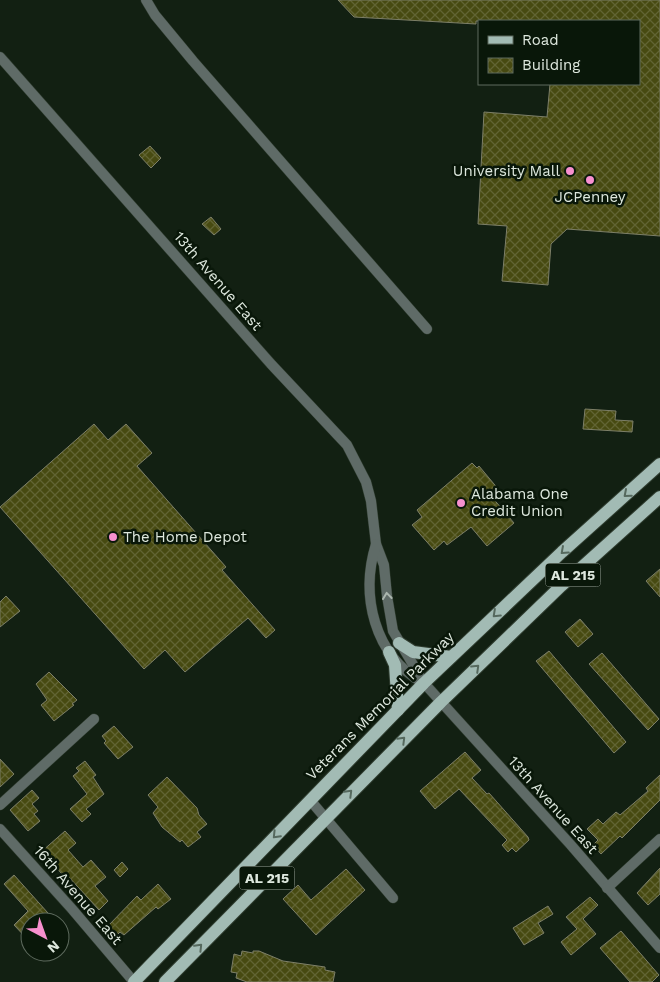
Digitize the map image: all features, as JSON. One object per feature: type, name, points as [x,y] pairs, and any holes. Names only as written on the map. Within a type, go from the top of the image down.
[{"type":"main road","name":"Veterans Memorial Parkway","points":[[134,982],[451,657],[562,552],[660,464]]},
{"type":"main road","name":"AL 215","points":[[165,982],[325,817],[441,702],[561,586],[660,497]]},
{"type":"main road","points":[[398,710],[394,647],[413,652],[451,657]]},
{"type":"street","points":[[146,0],[154,15],[193,61],[427,328]]},
{"type":"street","name":"13th Avenue East","points":[[0,57],[270,364],[347,445],[366,482],[371,501],[376,544],[384,565],[386,596],[394,647]]},
{"type":"street","name":"13th Avenue East","points":[[376,544],[369,570],[370,598],[376,626],[394,647],[415,666],[424,684],[570,844],[660,948]]},
{"type":"street","points":[[0,805],[94,719]]},
{"type":"street","points":[[310,800],[393,898]]},
{"type":"street","name":"16th Avenue East","points":[[0,828],[134,982]]},
{"type":"street","points":[[607,888],[660,839]]},
{"type":"building","name":"University Mall","points":[[338,0],[660,0],[660,236],[567,229],[551,244],[548,285],[502,281],[507,226],[478,224],[484,112],[547,117],[550,85],[640,85],[640,20],[478,20],[476,24],[354,17]]},
{"type":"building","points":[[150,146],[161,158],[151,168],[139,155]]},
{"type":"building","points":[[211,217],[221,229],[214,235],[202,224]]},
{"type":"building","points":[[585,409],[616,411],[615,420],[633,421],[632,432],[583,429]]},
{"type":"building","name":"The Home Depot","points":[[94,424],[108,440],[126,424],[152,453],[137,466],[226,567],[222,570],[275,630],[266,638],[248,618],[185,672],[165,650],[144,669],[0,507]]},
{"type":"building","name":"Alabama One Credit Union","points":[[472,463],[477,468],[479,466],[499,490],[491,496],[514,523],[487,546],[471,527],[447,545],[444,541],[434,550],[412,525],[422,517],[417,510]]},
{"type":"building","points":[[660,569],[660,597],[646,581]]},
{"type":"building","points":[[6,596],[20,611],[0,627],[0,602]]},
{"type":"building","points":[[580,619],[593,634],[578,647],[565,632]]},
{"type":"building","points":[[549,651],[626,742],[614,753],[536,661]]},
{"type":"building","points":[[602,653],[659,719],[648,730],[589,664]]},
{"type":"building","points":[[49,672],[77,700],[72,704],[74,705],[54,721],[41,705],[47,700],[36,684]]},
{"type":"building","points":[[114,726],[133,747],[118,759],[104,743],[106,741],[102,736]]},
{"type":"building","points":[[465,752],[481,770],[472,778],[487,794],[489,793],[528,837],[529,840],[516,852],[512,848],[508,852],[502,845],[507,840],[459,789],[435,809],[420,791]]},
{"type":"building","points":[[0,759],[14,774],[0,787]]},
{"type":"building","points":[[85,761],[96,775],[93,777],[104,794],[86,809],[91,814],[82,822],[70,809],[87,794],[73,776],[79,771],[76,768]]},
{"type":"building","points":[[660,775],[660,800],[622,838],[620,836],[601,854],[593,845],[598,840],[587,829],[598,819],[603,824],[616,812],[620,815],[648,791],[646,788]]},
{"type":"building","points":[[167,777],[197,808],[199,815],[207,824],[197,832],[201,837],[188,847],[182,840],[180,842],[162,827],[153,813],[158,807],[148,795]]},
{"type":"building","points":[[32,790],[39,798],[32,804],[38,811],[34,814],[40,821],[28,831],[10,810]]},
{"type":"building","points":[[65,831],[76,843],[68,850],[83,867],[91,860],[106,877],[95,886],[108,901],[99,910],[67,875],[65,877],[41,852]]},
{"type":"building","points":[[122,862],[128,869],[120,877],[114,870]]},
{"type":"building","points":[[660,868],[660,894],[648,905],[637,893]]},
{"type":"building","points":[[346,869],[365,890],[316,935],[283,899],[298,885],[311,900]]},
{"type":"building","points":[[14,875],[47,912],[27,912],[4,884]]},
{"type":"building","points":[[158,884],[171,899],[158,909],[156,907],[124,935],[120,932],[117,935],[108,926],[137,896],[141,900]]},
{"type":"building","points":[[590,897],[598,905],[583,919],[596,934],[571,955],[561,942],[577,929],[566,917]]},
{"type":"building","points":[[548,906],[553,914],[538,923],[544,933],[524,945],[513,928]]},
{"type":"building","points":[[20,919],[20,931],[14,925]]},
{"type":"building","points":[[621,931],[659,975],[652,982],[630,982],[600,948]]},
{"type":"building","points":[[242,951],[253,953],[253,951],[259,951],[283,961],[325,967],[325,970],[335,972],[333,982],[247,982],[236,978],[237,973],[231,972],[234,954],[241,956]]},
{"type":"place","name":"University Mall","points":[[570,171]]},
{"type":"place","name":"JCPenney","points":[[590,180]]},
{"type":"place","name":"Alabama One Credit Union","points":[[461,503]]},
{"type":"place","name":"The Home Depot","points":[[113,537]]}]
